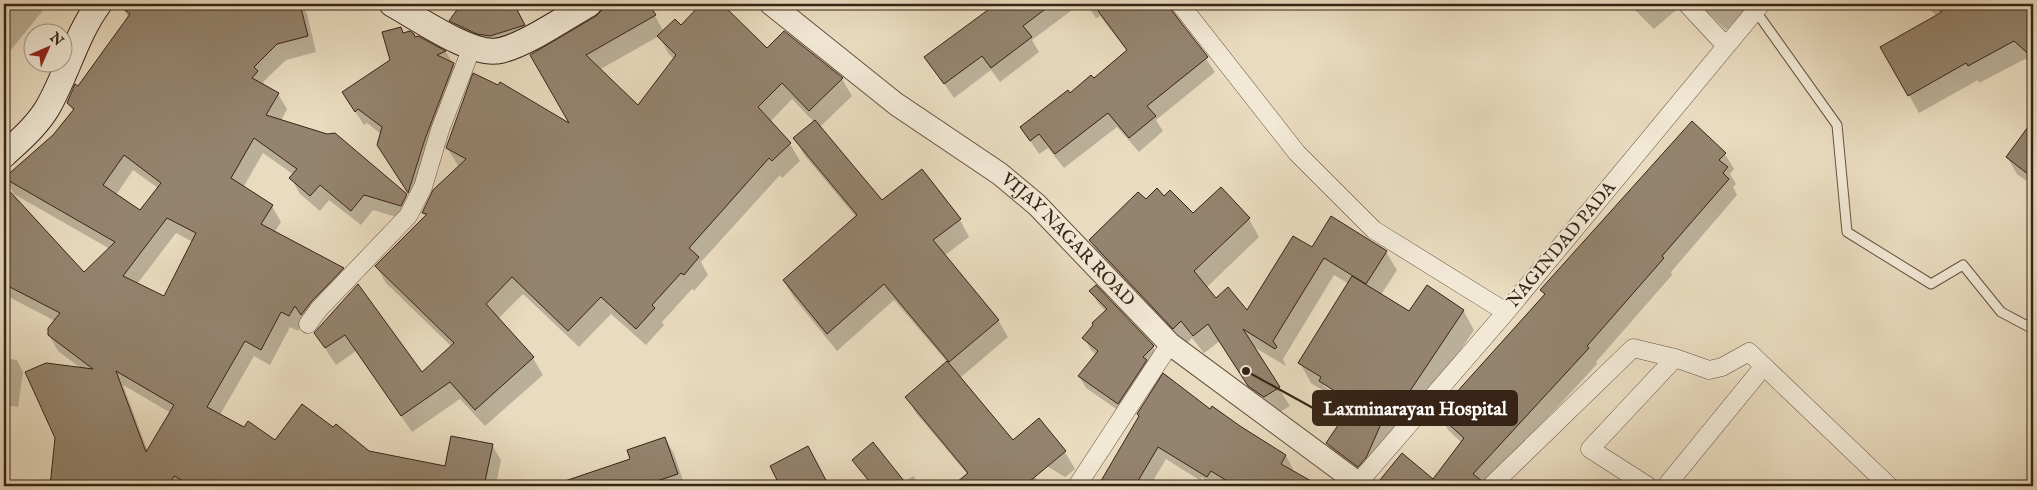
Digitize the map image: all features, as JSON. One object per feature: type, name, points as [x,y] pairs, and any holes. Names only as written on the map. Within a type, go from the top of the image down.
[{"type":"main road","points":[[392,4],[472,47],[496,52],[518,44],[589,4]]},
{"type":"main road","points":[[4,155],[28,132],[47,109],[94,5]]},
{"type":"street","name":"VIJAY NAGAR ROAD","points":[[771,4],[896,104],[1000,174],[1037,205],[1170,344],[1359,485]]},
{"type":"street","points":[[1180,4],[1297,153],[1374,230],[1506,312]]},
{"type":"street","points":[[1686,4],[1726,46]]},
{"type":"street","name":"NAGINDAD PADA","points":[[1359,485],[1506,312],[1758,7]]},
{"type":"street","points":[[308,324],[318,309],[408,216],[423,187],[440,130],[472,47]]},
{"type":"street","points":[[1077,486],[1170,344]]},
{"type":"street","points":[[1493,486],[1633,348],[1675,358],[1709,370],[1722,367],[1749,352],[1889,486]]},
{"type":"street","points":[[1648,486],[1590,449],[1675,358]]},
{"type":"street","points":[[1666,486],[1764,366]]},
{"type":"lane","points":[[1758,7],[1837,125],[1847,232],[1931,284],[1962,265],[2001,312],[2033,329]]},
{"type":"building","points":[[117,4],[300,4],[308,36],[277,44],[254,67],[258,71],[252,78],[279,93],[266,115],[327,134],[335,133],[407,194],[401,206],[364,195],[351,211],[320,185],[310,196],[289,178],[297,169],[254,138],[231,178],[273,205],[261,224],[344,268],[301,315],[295,306],[289,316],[281,312],[261,350],[245,341],[207,407],[244,427],[248,421],[275,440],[302,404],[333,427],[336,424],[369,451],[445,466],[451,436],[493,444],[484,486],[192,486],[174,476],[169,486],[50,486],[55,438],[25,372],[46,363],[93,369],[48,335],[48,328],[60,313],[4,284],[4,185],[84,272],[115,242],[4,178],[53,135],[74,109],[67,103],[75,84],[78,86],[130,14]],"holes":[[[124,155],[161,183],[140,210],[103,185]],[[167,218],[196,233],[164,296],[123,276]],[[116,371],[174,405],[146,452]]]},
{"type":"building","points":[[461,4],[514,4],[525,25],[490,36],[477,34],[449,21]]},
{"type":"building","points":[[613,4],[649,4],[656,15],[586,55],[638,105],[676,55],[657,36],[675,19],[681,25],[701,4],[722,4],[767,48],[784,31],[843,78],[809,111],[782,83],[758,107],[791,143],[772,161],[769,158],[689,248],[699,257],[684,275],[681,273],[652,305],[655,308],[636,329],[601,297],[568,331],[512,277],[486,304],[534,357],[475,410],[450,382],[401,416],[345,335],[325,348],[314,333],[358,284],[422,372],[454,343],[375,266],[427,214],[422,213],[433,190],[466,159],[446,148],[473,73],[498,85],[500,82],[569,123],[530,55]]},
{"type":"building","points":[[996,4],[1052,4],[1023,26],[1032,37],[991,68],[982,56],[944,84],[924,57]]},
{"type":"building","points":[[1093,4],[1170,4],[1172,11],[1208,57],[1147,106],[1156,116],[1129,138],[1108,113],[1055,154],[1039,134],[1030,141],[1020,127],[1068,90],[1070,93],[1091,75],[1094,78],[1127,50]]},
{"type":"building","points":[[1932,4],[2033,4],[2033,58],[2014,41],[1968,66],[1966,63],[1908,96],[1880,47],[1942,12]]},
{"type":"building","points":[[401,27],[403,33],[410,31],[415,37],[418,36],[446,51],[437,55],[454,63],[425,139],[408,193],[377,145],[382,127],[358,109],[355,112],[342,92],[390,60],[382,32]]},
{"type":"building","points":[[815,120],[882,200],[922,169],[961,219],[933,240],[999,320],[949,362],[884,284],[827,334],[783,280],[857,215],[793,138]]},
{"type":"building","points":[[2033,120],[2033,178],[2006,157]]},
{"type":"building","points":[[1692,121],[1726,153],[1719,160],[1728,167],[1723,173],[1729,179],[1662,256],[1664,258],[1587,346],[1589,348],[1473,474],[1482,481],[1482,486],[1375,486],[1402,453],[1433,479],[1464,438],[1437,414],[1545,294],[1540,290]]},
{"type":"building","points":[[1221,187],[1250,218],[1194,271],[1216,298],[1228,287],[1247,310],[1293,236],[1312,247],[1331,216],[1387,251],[1366,284],[1324,258],[1273,341],[1277,347],[1275,349],[1243,329],[1280,387],[1264,397],[1248,386],[1208,324],[1193,336],[1181,321],[1173,329],[1089,240],[1138,192],[1146,199],[1157,188],[1164,196],[1170,190],[1193,213]]},
{"type":"building","points":[[1352,276],[1409,311],[1427,285],[1464,310],[1406,397],[1396,390],[1366,458],[1358,467],[1326,443],[1353,403],[1319,381],[1321,377],[1298,363]]},
{"type":"building","points":[[1096,285],[1154,346],[1143,357],[1147,360],[1118,404],[1078,376],[1098,351],[1082,338],[1093,325],[1092,323],[1107,309],[1089,291]]},
{"type":"building","points":[[947,361],[1013,440],[1039,418],[1066,451],[1024,486],[952,486],[968,473],[905,397]]},
{"type":"building","points":[[1163,373],[1210,409],[1212,406],[1286,455],[1281,464],[1320,486],[1235,486],[1211,471],[1207,477],[1158,447],[1135,486],[1098,486],[1139,416],[1137,414]]},
{"type":"building","points":[[665,437],[678,474],[642,486],[560,486],[559,483],[630,459],[627,450]]},
{"type":"building","points":[[873,442],[908,486],[873,486],[852,460]]},
{"type":"building","points":[[808,446],[829,486],[780,486],[770,466]]},
{"type":"place","name":"Laxminarayan Hospital","points":[[1246,371]]}]
